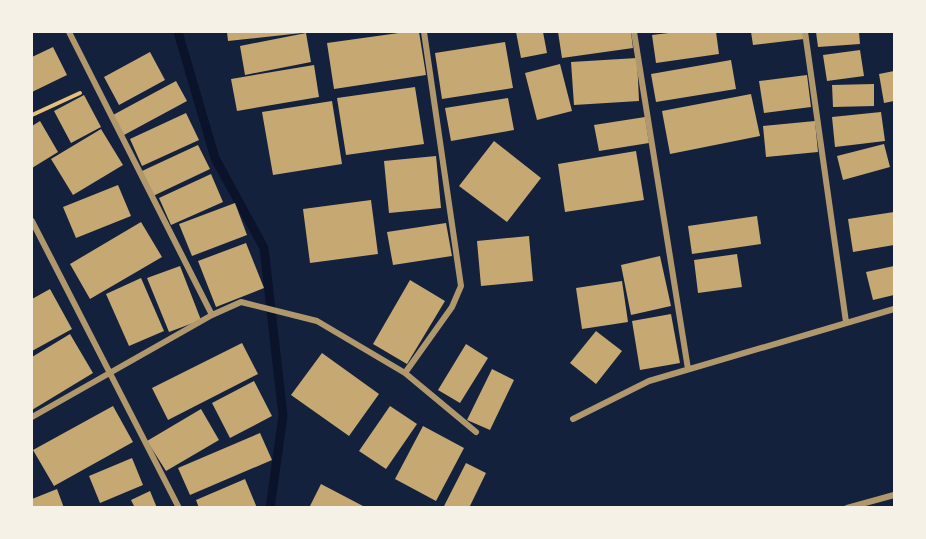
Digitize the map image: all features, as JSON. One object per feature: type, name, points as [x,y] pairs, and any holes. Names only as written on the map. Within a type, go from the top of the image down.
[{"type":"street","points":[[69,32],[212,315]]},
{"type":"street","points":[[405,373],[452,307],[461,286],[424,32]]},
{"type":"street","points":[[634,32],[688,369]]},
{"type":"street","points":[[805,32],[846,322]]},
{"type":"street","points":[[32,221],[109,375],[179,507]]},
{"type":"street","points":[[32,417],[212,315],[241,302],[316,321],[405,373],[476,432]]},
{"type":"street","points":[[573,419],[649,381],[894,309]]},
{"type":"street","points":[[847,507],[894,495]]},
{"type":"path","points":[[32,115],[95,86]]},
{"type":"building","points":[[227,32],[302,32],[302,33],[228,41]]},
{"type":"building","points":[[419,32],[426,75],[334,89],[327,43]]},
{"type":"building","points":[[516,32],[543,32],[547,53],[521,58]]},
{"type":"building","points":[[558,32],[631,32],[633,48],[562,58]]},
{"type":"building","points":[[677,32],[716,32],[719,54],[656,63],[652,35]]},
{"type":"building","points":[[751,32],[803,32],[804,39],[753,45]]},
{"type":"building","points":[[816,32],[859,32],[860,44],[818,47]]},
{"type":"building","points":[[306,33],[311,62],[245,75],[240,46]]},
{"type":"building","points":[[505,42],[513,88],[442,99],[435,53]]},
{"type":"building","points":[[53,47],[67,75],[32,92],[32,57]]},
{"type":"building","points":[[860,50],[864,76],[827,81],[823,55]]},
{"type":"building","points":[[150,52],[165,80],[119,105],[104,77]]},
{"type":"building","points":[[637,58],[639,101],[574,105],[571,62]]},
{"type":"building","points":[[731,60],[736,89],[656,102],[651,74]]},
{"type":"building","points":[[560,64],[572,111],[537,120],[525,73]]},
{"type":"building","points":[[314,65],[319,97],[237,111],[231,79]]},
{"type":"building","points":[[894,71],[894,101],[884,103],[879,74]]},
{"type":"building","points":[[807,75],[811,107],[764,113],[759,81]]},
{"type":"building","points":[[176,81],[187,101],[124,135],[113,115]]},
{"type":"building","points":[[874,84],[874,106],[833,107],[832,85]]},
{"type":"building","points":[[415,87],[424,144],[346,155],[337,98]]},
{"type":"building","points":[[751,94],[760,136],[670,154],[662,111]]},
{"type":"building","points":[[84,95],[101,127],[71,143],[54,111]]},
{"type":"building","points":[[508,98],[514,130],[451,141],[445,108]]},
{"type":"building","points":[[332,101],[342,164],[273,175],[262,112]]},
{"type":"building","points":[[881,112],[885,141],[835,147],[832,117]]},
{"type":"building","points":[[186,113],[199,140],[142,166],[130,139]]},
{"type":"building","points":[[645,117],[649,143],[599,151],[594,125]]},
{"type":"building","points":[[40,121],[58,152],[32,168],[32,126]]},
{"type":"building","points":[[815,121],[818,152],[766,157],[763,126]]},
{"type":"building","points":[[101,129],[123,165],[73,195],[51,159]]},
{"type":"building","points":[[494,141],[541,178],[507,222],[459,186]]},
{"type":"building","points":[[884,144],[890,167],[843,180],[837,156]]},
{"type":"building","points":[[198,145],[210,169],[153,196],[142,171]]},
{"type":"building","points":[[636,151],[644,200],[565,212],[558,164]]},
{"type":"building","points":[[436,156],[441,208],[389,213],[384,161]]},
{"type":"building","points":[[211,174],[223,202],[171,225],[159,198]]},
{"type":"building","points":[[118,185],[131,216],[76,238],[63,207]]},
{"type":"building","points":[[371,200],[378,254],[310,263],[303,209]]},
{"type":"building","points":[[235,203],[247,235],[192,256],[179,224]]},
{"type":"building","points":[[894,212],[894,245],[853,252],[848,219]]},
{"type":"building","points":[[757,216],[761,244],[692,254],[688,226]]},
{"type":"building","points":[[141,222],[162,257],[90,299],[70,264]]},
{"type":"building","points":[[446,223],[452,256],[393,265],[387,232]]},
{"type":"building","points":[[529,236],[533,281],[481,286],[477,241]]},
{"type":"building","points":[[246,243],[264,288],[216,307],[198,261]]},
{"type":"building","points":[[737,254],[742,287],[698,293],[694,260]]},
{"type":"building","points":[[660,256],[671,306],[631,315],[621,265]]},
{"type":"building","points":[[180,266],[201,320],[169,332],[147,278]]},
{"type":"building","points":[[894,266],[894,295],[873,300],[866,272]]},
{"type":"building","points":[[141,278],[164,331],[129,346],[106,294]]},
{"type":"building","points":[[410,280],[445,301],[407,364],[373,344]]},
{"type":"building","points":[[622,281],[628,322],[582,329],[576,288]]},
{"type":"building","points":[[50,289],[72,329],[32,351],[32,299]]},
{"type":"building","points":[[671,314],[680,363],[640,370],[632,321]]},
{"type":"building","points":[[596,331],[622,351],[596,384],[570,363]]},
{"type":"building","points":[[70,334],[93,373],[32,410],[32,357]]},
{"type":"building","points":[[242,343],[258,374],[168,420],[152,388]]},
{"type":"building","points":[[466,344],[488,358],[460,403],[438,390]]},
{"type":"building","points":[[322,353],[379,394],[349,436],[291,395]]},
{"type":"building","points":[[492,369],[514,380],[490,430],[467,420]]},
{"type":"building","points":[[254,381],[272,416],[230,438],[212,403]]},
{"type":"building","points":[[113,406],[133,442],[54,486],[33,450]]},
{"type":"building","points":[[390,406],[417,424],[386,469],[359,451]]},
{"type":"building","points":[[201,409],[219,440],[166,471],[147,441]]},
{"type":"building","points":[[423,426],[464,448],[436,501],[395,479]]},
{"type":"building","points":[[260,433],[272,460],[190,495],[178,468]]},
{"type":"building","points":[[132,458],[143,485],[100,503],[89,476]]},
{"type":"building","points":[[466,463],[486,473],[469,508],[443,508]]},
{"type":"building","points":[[245,479],[257,508],[199,508],[196,500]]},
{"type":"building","points":[[321,484],[363,506],[363,508],[309,508]]},
{"type":"building","points":[[57,489],[64,508],[32,508],[32,499]]},
{"type":"building","points":[[150,491],[157,508],[135,508],[131,500]]},
{"type":"waterway","points":[[178,32],[215,158],[264,248],[283,416],[270,508]]}]
